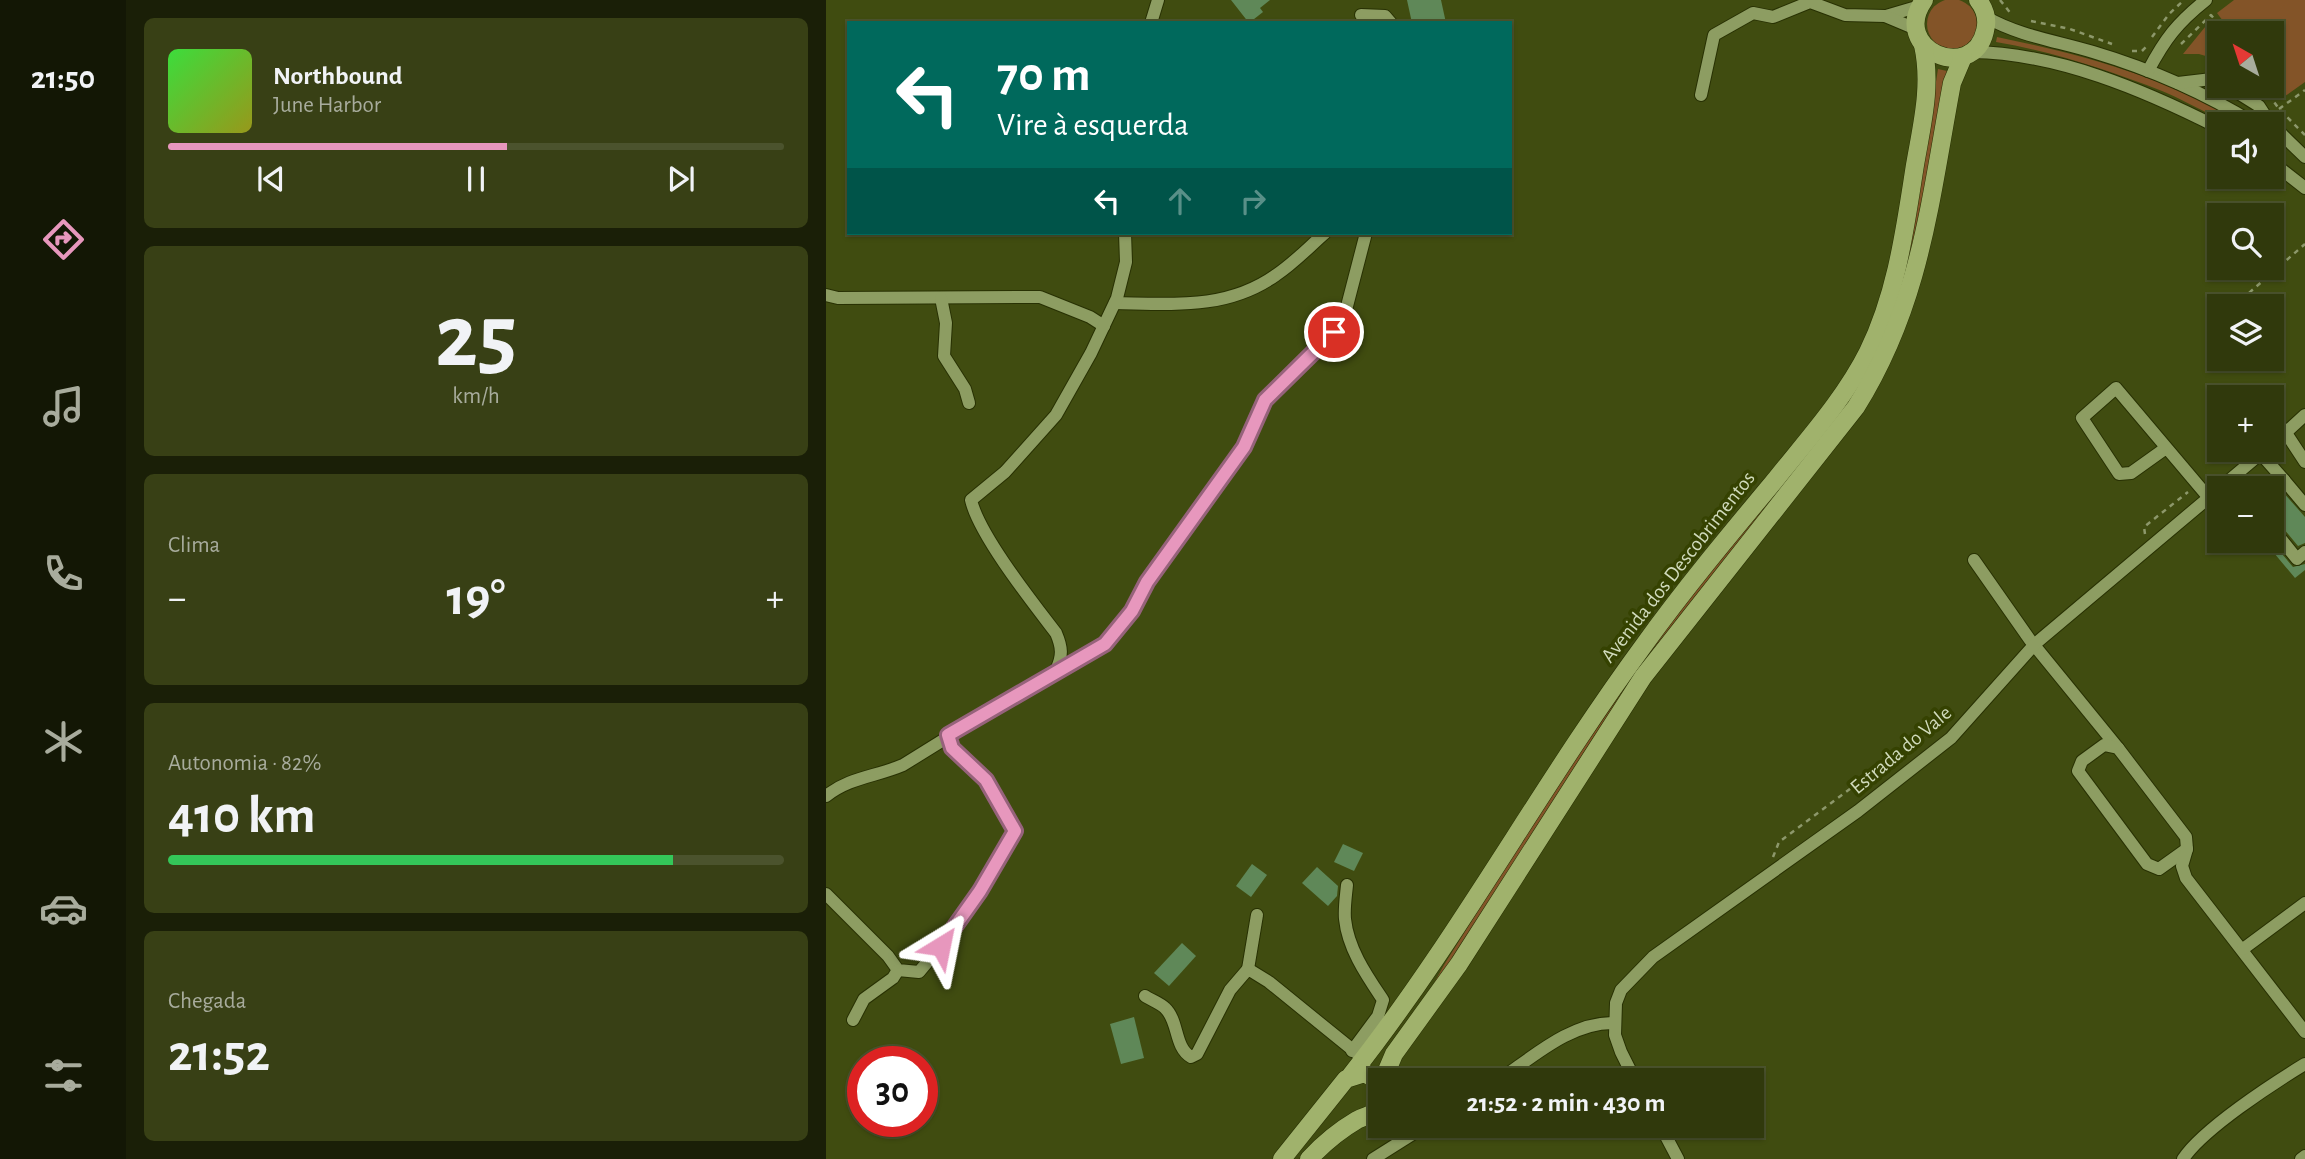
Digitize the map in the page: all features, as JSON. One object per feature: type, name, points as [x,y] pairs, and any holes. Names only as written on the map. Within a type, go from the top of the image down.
[{"type":"main road","points":[[1978,0],[1986,16]]},
{"type":"main road","name":"Avenida dos Descobrimentos","points":[[1282,1159],[1346,1082],[1358,1055],[1462,919],[1619,679],[1653,632],[1812,435],[1867,353],[1896,275],[1928,86],[1919,37],[1922,3]]},
{"type":"main road","name":"Avenida dos Descobrimentos","points":[[1388,1068],[1394,1054],[1459,964],[1643,677],[1856,407],[1876,375],[1901,319],[1915,274],[1952,83],[1967,54],[1984,36],[1986,16]]},
{"type":"main road","points":[[1919,37],[1941,57],[1967,54]]},
{"type":"main road","points":[[1368,1074],[1365,1073],[1346,1082],[1339,1095],[1343,1108],[1368,1113]]},
{"type":"main road","points":[[1309,1159],[1368,1118]]},
{"type":"street","points":[[1152,21],[1158,0]]},
{"type":"street","points":[[2147,71],[2165,38],[2179,21],[2206,0]]},
{"type":"street","points":[[1701,94],[1714,36],[1753,13],[1773,17],[1810,2],[1845,15],[1885,16],[1922,3]]},
{"type":"street","points":[[1360,15],[1385,16],[1389,21]]},
{"type":"street","points":[[1885,16],[1919,37]]},
{"type":"street","points":[[1986,16],[2017,32],[2087,50],[2147,71],[2178,83],[2235,112]]},
{"type":"street","points":[[1967,54],[2021,55],[2138,92],[2207,123]]},
{"type":"street","points":[[2178,83],[2207,80]]},
{"type":"street","points":[[2246,98],[2259,106],[2270,122],[2305,158]]},
{"type":"street","points":[[2284,143],[2305,158]]},
{"type":"street","points":[[2284,171],[2305,188]]},
{"type":"street","points":[[1075,663],[1004,561],[973,512],[971,500],[1005,472],[1056,415],[1115,303],[1123,280],[1125,235]]},
{"type":"street","points":[[1115,303],[1216,302],[1251,290],[1278,274],[1323,235]]},
{"type":"street","points":[[826,796],[847,781],[883,774],[903,765],[948,735],[1105,644],[1132,611],[1147,582],[1244,447],[1265,400],[1334,332],[1346,310],[1366,235]]},
{"type":"street","points":[[826,295],[838,298],[1040,297],[1090,317],[1104,326]]},
{"type":"street","points":[[941,298],[946,323],[944,356],[965,389],[969,402]]},
{"type":"street","points":[[2166,448],[2131,472],[2119,474],[2082,418],[2116,388],[2197,485],[2207,489]]},
{"type":"street","points":[[2305,415],[2286,433],[2305,463]]},
{"type":"street","name":"Estrada do Vale","points":[[2235,476],[2251,462]]},
{"type":"street","points":[[2284,480],[2305,505]]},
{"type":"street","name":"Estrada do Vale","points":[[1614,1023],[1620,990],[1653,957],[1858,811],[1951,738],[2035,644],[2207,500]]},
{"type":"street","points":[[2284,543],[2297,559],[2305,552]]},
{"type":"street","points":[[1974,560],[2035,644],[2186,837],[2187,849],[2182,866],[2186,878],[2305,1032]]},
{"type":"street","points":[[1048,677],[1056,670],[1062,658],[1056,633]]},
{"type":"street","points":[[2094,753],[2100,735],[2098,724]]},
{"type":"street","points":[[826,894],[888,956],[898,970],[919,972],[941,946],[980,891],[1015,831],[986,780],[952,748],[948,735]]},
{"type":"street","points":[[2118,748],[2104,745],[2082,761],[2078,771],[2147,863],[2159,869],[2174,871],[2186,878]]},
{"type":"street","points":[[2159,869],[2187,849]]},
{"type":"street","points":[[1248,969],[1269,982],[1358,1055],[1383,1000],[1362,968],[1350,939],[1345,919],[1347,885]]},
{"type":"street","points":[[2243,949],[2305,903]]},
{"type":"street","points":[[1145,996],[1166,1008],[1174,1022],[1180,1045],[1191,1057],[1197,1054],[1230,989],[1248,969],[1257,915]]},
{"type":"street","points":[[853,1020],[864,999],[893,978],[898,970]]},
{"type":"street","points":[[1517,1068],[1565,1036],[1599,1023],[1614,1023],[1621,1052],[1629,1068]]},
{"type":"street","points":[[2183,1159],[2192,1146],[2208,1133],[2305,1064]]},
{"type":"street","points":[[1373,1159],[1406,1138]]},
{"type":"street","points":[[1667,1138],[1678,1159]]},
{"type":"path","points":[[2000,0],[2011,15],[2070,29],[2121,47]]},
{"type":"path","points":[[2131,51],[2141,51],[2169,14],[2184,0]]},
{"type":"path","points":[[2182,45],[2211,15],[2216,21]]},
{"type":"path","points":[[2279,109],[2305,90]]},
{"type":"path","points":[[2271,98],[2305,135]]},
{"type":"path","points":[[2248,294],[2305,244]]},
{"type":"path","points":[[2145,541],[2144,527],[2197,485]]},
{"type":"path","points":[[1770,864],[1779,842],[1854,786],[1878,787]]},
{"type":"shaded area","points":[[1952,-1],[1970,6],[1977,24],[1970,42],[1952,49],[1934,42],[1927,24],[1934,6]]},
{"type":"shaded area","points":[[2234,0],[2305,0],[2305,82],[2284,97],[2284,21],[2223,21],[2217,13]]},
{"type":"shaded area","points":[[2207,25],[2207,56],[2183,54]]},
{"type":"shaded area","points":[[1997,37],[2092,60],[2185,93],[2221,112],[2207,112],[2171,95],[2060,56],[1996,42]]},
{"type":"shaded area","points":[[1938,69],[1947,71],[1917,239],[1905,287],[1855,395],[1641,668],[1591,741],[1418,1012],[1444,965],[1576,755],[1670,621],[1846,400],[1916,210]]},
{"type":"building","points":[[1231,0],[1270,0],[1260,8],[1263,12],[1247,21]]},
{"type":"building","points":[[1407,0],[1441,0],[1446,21],[1412,21]]},
{"type":"building","points":[[2284,493],[2305,517],[2305,543],[2298,546],[2284,529]]},
{"type":"building","points":[[2274,553],[2281,553],[2293,567],[2305,564],[2305,570],[2295,578]]},
{"type":"building","points":[[1343,844],[1363,853],[1354,871],[1334,862]]},
{"type":"building","points":[[1252,864],[1267,875],[1251,897],[1236,886]]},
{"type":"building","points":[[1317,867],[1338,886],[1337,896],[1328,906],[1302,883]]},
{"type":"building","points":[[1182,943],[1196,956],[1169,986],[1154,973]]},
{"type":"building","points":[[1134,1017],[1144,1058],[1121,1064],[1110,1024]]},
{"type":"route","points":[[941,946],[980,891],[1015,831],[986,780],[952,748],[948,735],[1105,644],[1132,611],[1147,582],[1244,447],[1265,400],[1322,347],[1334,332]]}]
